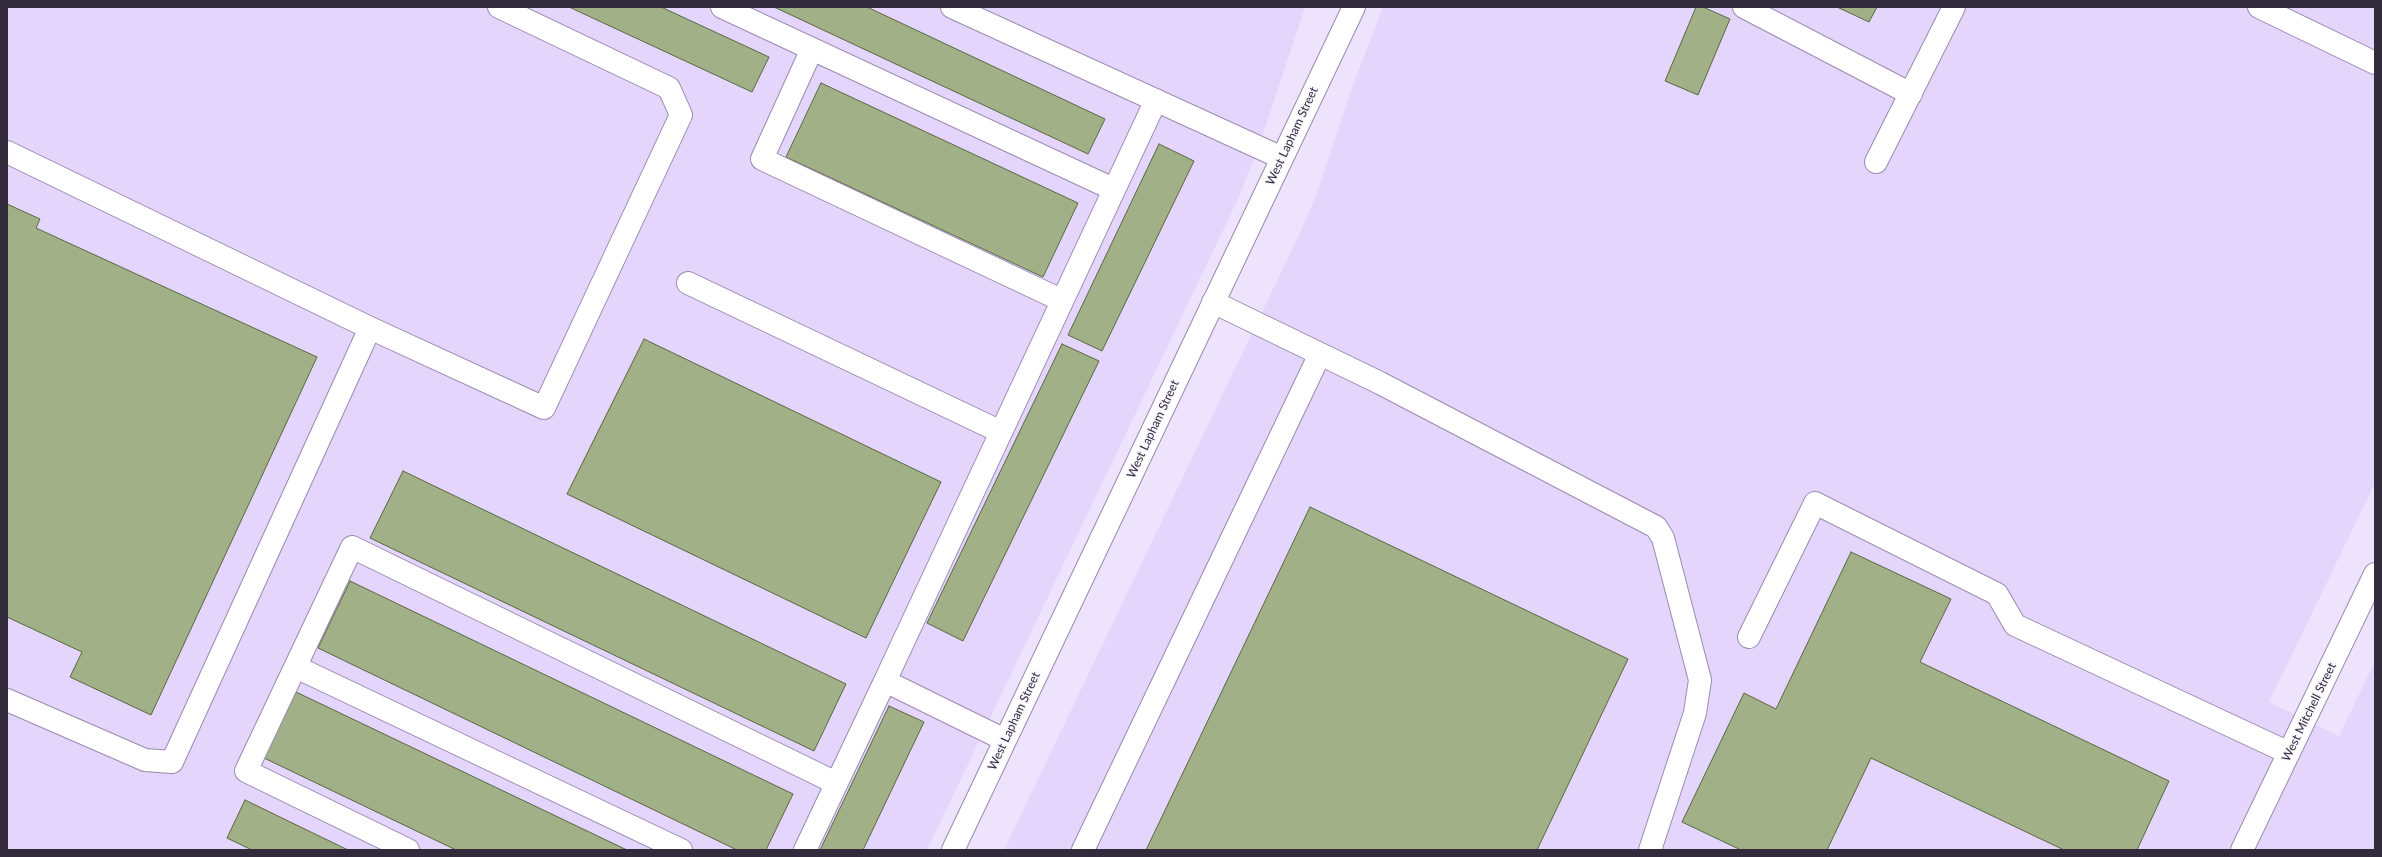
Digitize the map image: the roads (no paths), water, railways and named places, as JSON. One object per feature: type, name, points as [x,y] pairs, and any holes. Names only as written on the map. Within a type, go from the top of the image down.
[{"type":"street","points":[[7,152],[370,328],[544,408],[681,115],[669,88],[499,7]]},
{"type":"street","points":[[722,7],[1113,189]]},
{"type":"street","points":[[952,7],[1282,158]]},
{"type":"street","name":"West Lapham Street","points":[[953,850],[1354,7]]},
{"type":"street","points":[[1744,7],[1911,94]]},
{"type":"street","points":[[1876,162],[1954,7]]},
{"type":"street","points":[[2259,7],[2375,63]]},
{"type":"street","points":[[812,49],[762,159],[1061,300]]},
{"type":"street","points":[[805,850],[1001,432],[1061,300],[1156,100]]},
{"type":"street","points":[[688,283],[1001,432]]},
{"type":"street","points":[[1213,302],[1320,354],[1656,527],[1663,538],[1700,680],[1695,713],[1650,850]]},
{"type":"street","points":[[7,700],[145,760],[172,762],[370,328]]},
{"type":"street","points":[[1083,850],[1320,354]]},
{"type":"street","points":[[1749,636],[1815,503],[1997,594],[2015,625],[2289,753]]},
{"type":"street","points":[[408,850],[246,771],[352,547],[836,783]]},
{"type":"street","name":"West Mitchell Street","points":[[2242,850],[2375,574]]},
{"type":"street","points":[[296,667],[681,850]]},
{"type":"street","points":[[884,681],[1005,740]]}]
